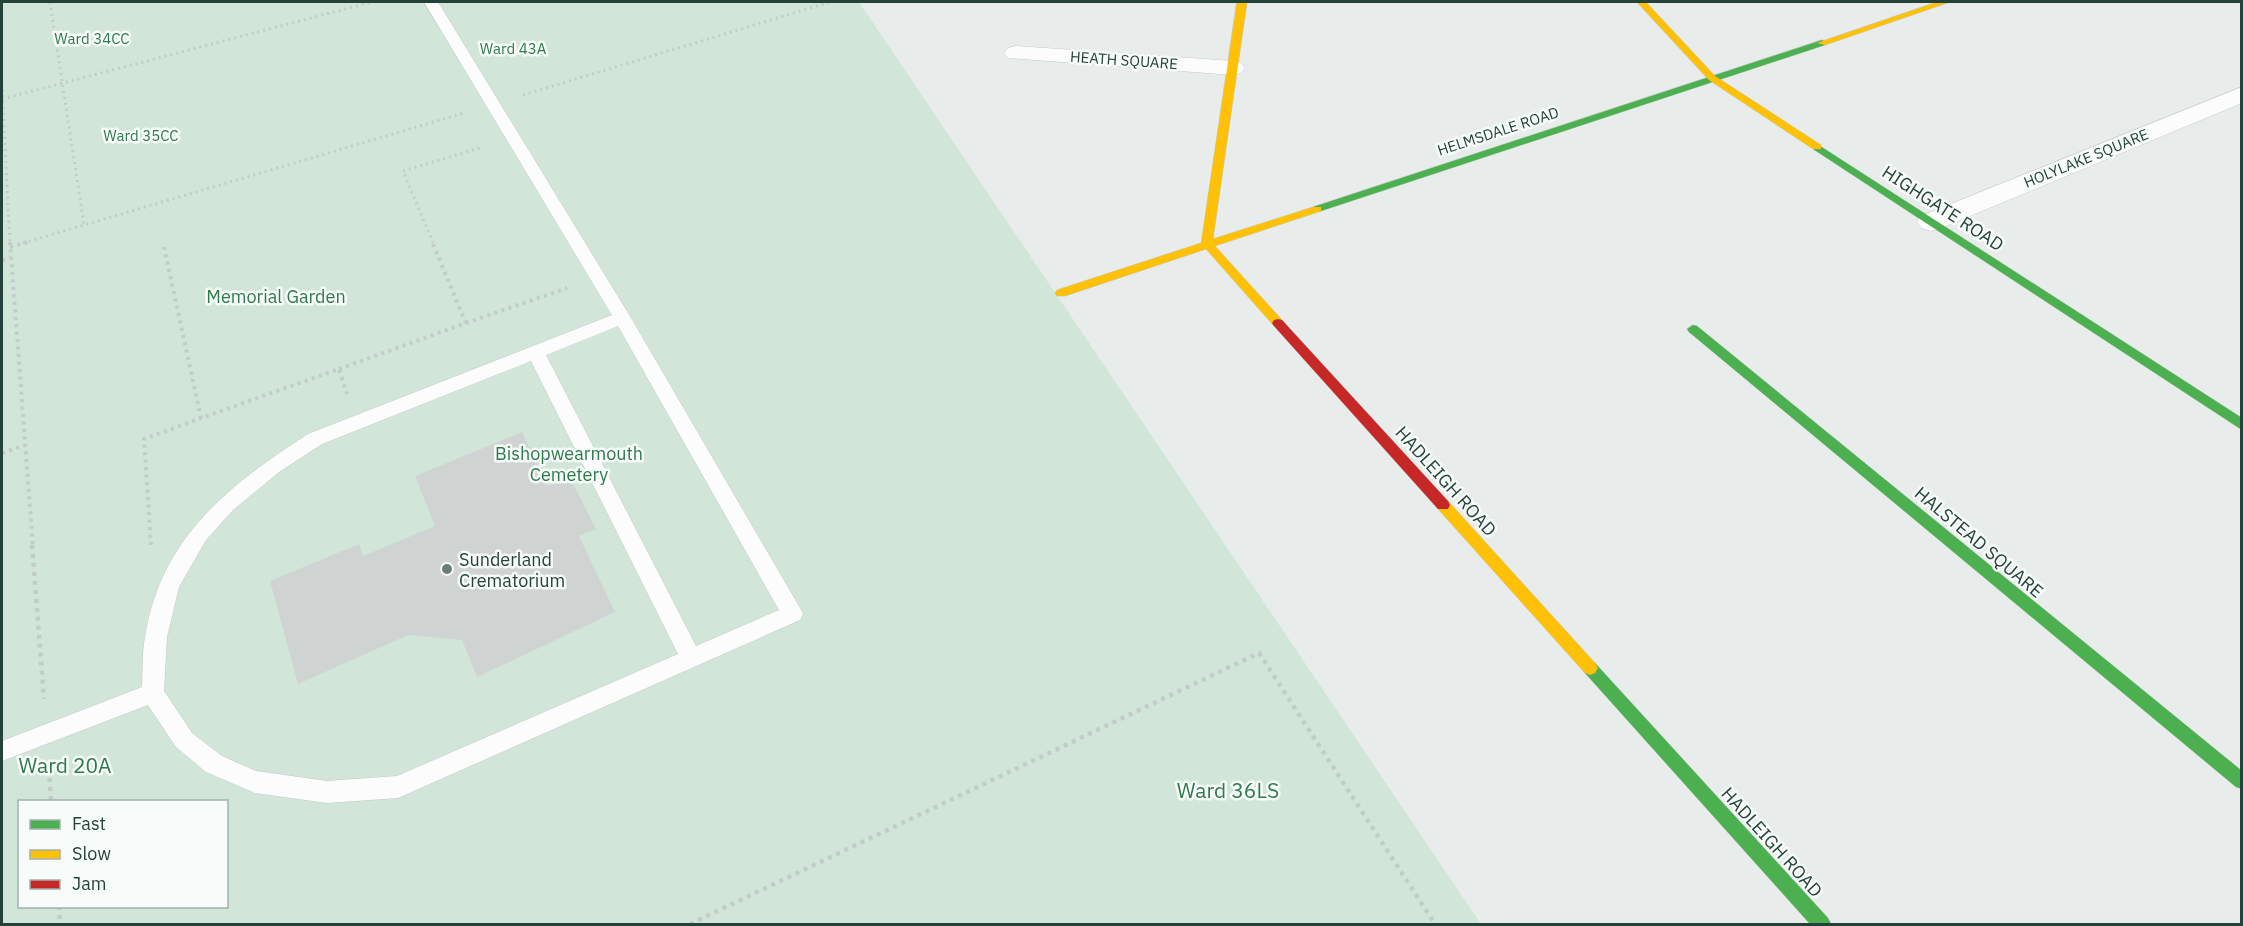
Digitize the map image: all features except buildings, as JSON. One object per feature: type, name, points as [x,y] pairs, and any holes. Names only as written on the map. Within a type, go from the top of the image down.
[{"type":"street","points":[[1207,244],[1242,2]]},
{"type":"street","name":"HIGHGATE ROAD","points":[[1641,2],[1712,78],[2241,425]]},
{"type":"street","name":"HELMSDALE ROAD","points":[[1061,293],[1945,2]]},
{"type":"street","name":"HEATH SQUARE","points":[[1016,53],[1233,68]]},
{"type":"street","name":"HOLYLAKE SQUARE","points":[[1931,222],[2241,94]]},
{"type":"street","name":"HADLEIGH ROAD","points":[[1207,244],[1822,924]]},
{"type":"street","name":"HALSTEAD SQUARE","points":[[1693,329],[2241,782]]},
{"type":"lane","points":[[431,2],[622,318],[792,614],[398,787],[327,792],[255,782],[214,764],[184,740],[153,693],[156,637],[169,586],[199,534],[226,504],[272,467],[315,439],[536,354],[622,318]]},
{"type":"lane","points":[[536,354],[691,658]]},
{"type":"lane","points":[[2,751],[153,693]]},
{"type":"path","points":[[50,2],[84,225]]},
{"type":"path","points":[[2,99],[372,2]]},
{"type":"path","points":[[10,247],[492,105],[830,2]]},
{"type":"path","points":[[2,83],[10,247],[51,800]]},
{"type":"path","points":[[466,323],[403,171],[513,138]]},
{"type":"path","points":[[164,247],[201,418]]},
{"type":"path","points":[[2,260],[11,257]]},
{"type":"path","points":[[152,546],[144,439],[598,278]]},
{"type":"path","points":[[339,369],[357,423]]},
{"type":"path","points":[[2,453],[25,445]]},
{"type":"path","points":[[690,924],[1259,653],[1435,924]]},
{"type":"path","points":[[59,908],[60,924]]},
{"type":"green space","name":"Bishopwearmouth Cemetery","points":[[2,2],[859,2],[1481,924],[2,924]]},
{"type":"traffic: fast","points":[[1317,209],[1822,43]]},
{"type":"traffic: fast","points":[[1817,147],[2242,425]]},
{"type":"traffic: fast","points":[[1693,329],[2242,782]]},
{"type":"traffic: fast","points":[[1590,668],[1822,924]]},
{"type":"traffic: slow","points":[[1242,2],[1207,244],[1278,323]]},
{"type":"traffic: slow","points":[[1641,2],[1712,78],[1817,147]]},
{"type":"traffic: slow","points":[[1822,43],[1945,2]]},
{"type":"traffic: slow","points":[[1061,293],[1317,209]]},
{"type":"traffic: slow","points":[[1443,505],[1590,668]]},
{"type":"traffic: jam","points":[[1278,323],[1443,505]]},
{"type":"place","name":"Sunderland Crematorium","points":[[447,569]]},
{"type":"park label","name":"Ward 34CC","points":[[92,38]]},
{"type":"park label","name":"Ward 43A","points":[[513,48]]},
{"type":"park label","name":"Ward 35CC","points":[[141,135]]},
{"type":"park label","name":"Memorial Garden","points":[[276,296]]},
{"type":"park label","name":"Ward 20A","points":[[65,765]]},
{"type":"park label","name":"Ward 36LS","points":[[1228,790]]}]
